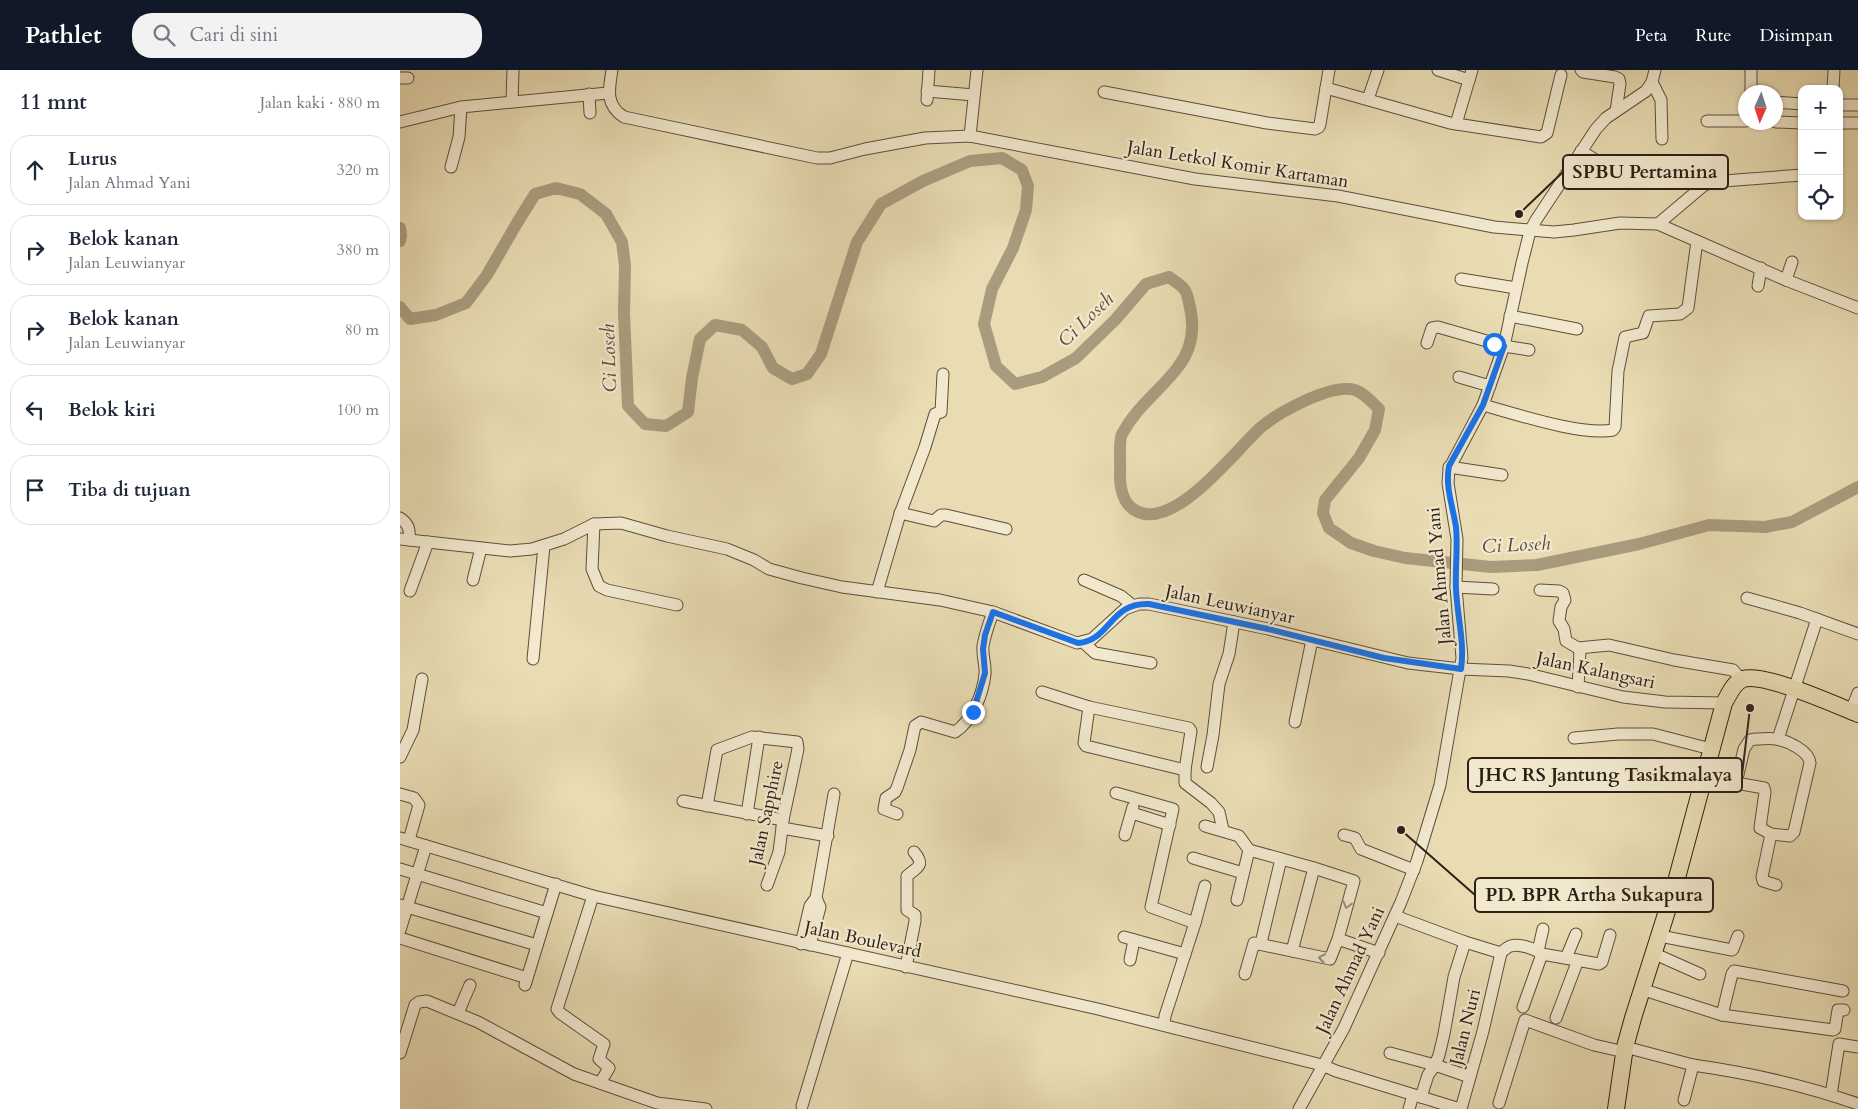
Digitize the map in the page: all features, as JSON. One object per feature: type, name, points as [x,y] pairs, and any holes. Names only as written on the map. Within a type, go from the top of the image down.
[{"type":"highway","points":[[1616,1109],[1625,1049],[1641,989],[1655,954],[1724,703],[1731,690],[1741,680],[1748,678],[1767,680],[1855,712]]},
{"type":"street","points":[[512,70],[512,102]]},
{"type":"street","points":[[400,122],[461,108],[608,93],[612,70]]},
{"type":"street","points":[[929,70],[927,96],[974,95]]},
{"type":"street","points":[[970,136],[977,70]]},
{"type":"street","points":[[1104,92],[1266,129],[1318,128],[1329,70]]},
{"type":"street","points":[[1368,99],[1378,70]]},
{"type":"street","points":[[1438,70],[1470,75],[1456,124]]},
{"type":"street","points":[[1581,70],[1619,79],[1616,111]]},
{"type":"street","points":[[1502,475],[1449,466],[1483,405],[1504,346],[1530,231],[1542,208],[1596,129],[1616,111],[1644,92],[1652,82],[1655,70]]},
{"type":"street","points":[[1750,85],[1751,70]]},
{"type":"street","points":[[1833,85],[1834,70]]},
{"type":"street","points":[[1326,88],[1456,124],[1540,137],[1544,136],[1548,131],[1561,75]]},
{"type":"street","points":[[1652,82],[1658,92],[1661,103],[1662,139]]},
{"type":"street","name":"Jalan Letkol Komir Kartaman","points":[[608,93],[613,106],[619,114],[626,118],[823,159],[888,144],[926,138],[970,136],[1195,179],[1338,196],[1480,225],[1530,231],[1574,230],[1620,223],[1658,224],[1786,280],[1858,308]]},
{"type":"street","points":[[589,94],[590,113]]},
{"type":"street","points":[[1783,103],[1798,104]]},
{"type":"street","points":[[1843,105],[1858,105]]},
{"type":"street","points":[[451,167],[459,137],[461,108]]},
{"type":"street","points":[[1707,121],[1738,122]]},
{"type":"street","points":[[1783,122],[1798,123]]},
{"type":"street","points":[[1843,123],[1858,123]]},
{"type":"street","points":[[1581,151],[1597,161],[1640,166]]},
{"type":"street","points":[[1658,224],[1710,182],[1798,175]]},
{"type":"street","points":[[1483,405],[1566,426],[1594,430],[1613,430],[1618,371],[1625,339],[1627,336],[1643,333],[1643,316],[1680,314],[1688,308],[1697,241]]},
{"type":"street","points":[[1786,280],[1792,262]]},
{"type":"street","points":[[1758,286],[1761,268]]},
{"type":"street","points":[[1461,279],[1516,288]]},
{"type":"street","points":[[1510,316],[1577,329]]},
{"type":"street","points":[[1427,343],[1432,328],[1438,327],[1504,346],[1529,350]]},
{"type":"street","points":[[877,592],[900,513],[935,414],[941,412],[942,374]]},
{"type":"street","points":[[1459,377],[1490,386]]},
{"type":"street","name":"Jalan Ahmad Yani","points":[[1299,1109],[1344,1028],[1379,953],[1414,870],[1440,785],[1461,669],[1462,653],[1456,581],[1456,526],[1448,483],[1449,466]]},
{"type":"street","points":[[900,513],[933,521],[941,515],[946,515],[1006,529]]},
{"type":"street","points":[[400,518],[410,531],[405,540],[510,551],[544,546],[594,524],[612,522],[628,524],[667,536],[728,549],[754,560],[768,569],[802,578],[979,608],[1071,642],[1084,643],[1101,632],[1125,608],[1132,605],[1121,596],[1084,580]]},
{"type":"street","points":[[594,524],[592,564],[599,586],[607,590],[677,605]]},
{"type":"street","points":[[410,591],[428,542]]},
{"type":"street","points":[[533,659],[544,546]]},
{"type":"street","points":[[473,580],[482,548]]},
{"type":"street","points":[[1456,581],[1493,588]]},
{"type":"street","points":[[1540,590],[1563,593],[1565,600],[1561,608],[1559,621],[1564,629],[1566,641],[1578,648],[1609,645],[1674,660],[1733,670],[1741,680]]},
{"type":"street","points":[[1747,598],[1817,619],[1858,634]]},
{"type":"street","name":"Jalan Leuwianyar","points":[[1132,605],[1149,604],[1384,658],[1461,669]]},
{"type":"street","points":[[897,814],[884,809],[886,798],[895,792],[897,788],[910,750],[915,726],[921,722],[955,732],[973,712],[985,673],[983,649],[985,635],[993,612]]},
{"type":"street","points":[[1778,739],[1817,619]]},
{"type":"street","points":[[1207,767],[1215,726],[1219,684],[1229,654],[1234,622]]},
{"type":"street","points":[[1295,722],[1312,640]]},
{"type":"street","points":[[1084,643],[1095,653],[1151,663]]},
{"type":"street","points":[[1578,648],[1580,651],[1578,687]]},
{"type":"street","name":"Jalan Kalangsari","points":[[1461,669],[1510,671],[1528,674],[1623,698],[1666,702],[1724,703]]},
{"type":"street","points":[[400,757],[413,730],[422,679]]},
{"type":"street","points":[[1042,692],[1089,706],[1189,728],[1191,731],[1185,783],[1211,803],[1219,812],[1223,830]]},
{"type":"street","points":[[1855,712],[1858,693]]},
{"type":"street","points":[[1089,706],[1084,743],[1086,746],[1185,770]]},
{"type":"street","points":[[1574,738],[1618,734],[1653,734],[1711,749]]},
{"type":"street","points":[[707,806],[717,750],[744,740],[759,737],[748,814]]},
{"type":"street","name":"Jalan Sapphire","points":[[759,737],[795,740],[798,744],[777,857],[767,884]]},
{"type":"street","points":[[1705,772],[1736,783],[1764,788],[1760,828],[1771,834],[1788,837],[1792,835],[1810,758],[1802,750],[1778,739],[1756,738],[1750,740],[1744,749],[1736,783]]},
{"type":"street","points":[[1116,793],[1174,810],[1151,908],[1195,923]]},
{"type":"street","points":[[400,794],[414,798],[420,804],[404,839]]},
{"type":"street","points":[[805,944],[810,906],[816,898],[834,794]]},
{"type":"street","points":[[1125,835],[1136,798]]},
{"type":"street","points":[[684,801],[748,814],[828,836]]},
{"type":"street","points":[[1132,813],[1170,824]]},
{"type":"street","points":[[1205,826],[1239,836],[1249,850],[1354,881],[1338,939],[1330,960],[1261,943],[1253,943],[1245,974]]},
{"type":"street","points":[[1771,834],[1762,877],[1764,881],[1776,885]]},
{"type":"street","points":[[1344,835],[1355,838],[1361,849],[1414,870]]},
{"type":"street","name":"Jalan Boulevard","points":[[404,839],[593,896],[1164,1025],[1322,1065],[1417,1096],[1438,1106],[1461,1109]]},
{"type":"street","points":[[400,930],[404,906],[426,846]]},
{"type":"street","points":[[1237,900],[1249,850]]},
{"type":"street","points":[[906,967],[915,921],[915,915],[907,910],[907,876],[920,865],[919,858],[914,852]]},
{"type":"street","points":[[1193,858],[1243,873]]},
{"type":"street","points":[[1261,943],[1281,859]]},
{"type":"street","points":[[1292,951],[1314,868]]},
{"type":"street","points":[[400,869],[548,913]]},
{"type":"street","points":[[400,938],[526,982],[556,884]]},
{"type":"street","points":[[1164,1025],[1165,1016],[1205,886]]},
{"type":"street","points":[[593,896],[557,1010],[604,1044],[599,1059],[610,1068],[600,1083]]},
{"type":"street","points":[[404,906],[537,945]]},
{"type":"street","points":[[1395,916],[1501,953],[1513,945],[1540,953],[1600,964],[1610,935]]},
{"type":"street","points":[[1523,1008],[1540,953],[1543,929]]},
{"type":"street","points":[[1556,1018],[1572,959],[1576,934]]},
{"type":"street","points":[[1660,936],[1732,950],[1738,936]]},
{"type":"street","points":[[1130,960],[1129,939],[1185,954]]},
{"type":"street","points":[[1338,939],[1379,953]]},
{"type":"street","points":[[1409,1109],[1435,1066],[1444,1034],[1454,977],[1465,942]]},
{"type":"street","name":"Jalan Nuri","points":[[1461,1109],[1483,1031],[1501,953]]},
{"type":"street","points":[[802,1106],[848,954]]},
{"type":"street","points":[[1655,954],[1700,974]]},
{"type":"street","points":[[1722,1014],[1734,971],[1843,991]]},
{"type":"street","points":[[458,1014],[470,986]]},
{"type":"street","points":[[1641,989],[1722,1014],[1834,1030],[1838,1010],[1844,1010]]},
{"type":"street","points":[[400,1053],[415,1005],[419,1002],[432,1002],[478,1022],[574,1074],[657,1103],[706,1109]]},
{"type":"street","points":[[1499,1103],[1525,1020],[1594,1046],[1625,1049],[1693,1065],[1754,1075],[1831,1094],[1858,1104]]},
{"type":"street","points":[[1831,1094],[1839,1044],[1858,1047]]},
{"type":"street","points":[[1390,1054],[1470,1077]]},
{"type":"street","points":[[1684,1100],[1693,1065]]},
{"type":"waterway","name":"Ci Loseh","points":[[400,307],[410,319],[436,315],[466,303],[487,275],[535,194],[556,188],[580,194],[606,214],[622,242],[625,266],[624,313],[628,406],[645,424],[666,426],[688,412],[692,378],[700,339],[715,325],[742,330],[762,347],[773,368],[792,379],[807,374],[821,354],[857,242],[881,204],[923,181],[970,161],[1002,158],[1022,170],[1028,186],[1026,210],[1013,248],[992,289],[984,324],[996,366],[1015,384],[1042,377],[1076,358],[1115,320],[1146,284],[1169,277],[1187,293],[1192,320],[1190,344],[1187,352],[1171,376],[1135,415],[1122,434],[1120,448],[1121,484],[1124,498],[1133,509],[1148,514],[1165,511],[1183,501],[1219,471],[1267,422],[1319,395],[1345,389],[1362,393],[1379,409],[1375,430],[1359,458],[1325,500],[1323,513],[1329,528],[1351,543],[1374,551],[1405,558],[1491,567],[1537,565],[1639,544],[1709,525],[1765,527],[1792,522],[1858,487]]},
{"type":"waterway","name":"Ci Loseh","points":[[400,228],[400,241]]},
{"type":"place","name":"SPBU Pertamina","points":[[1519,214]]},
{"type":"place","name":"JHC RS Jantung Tasikmalaya","points":[[1750,708]]},
{"type":"place","name":"PD. BPR Artha Sukapura","points":[[1401,830]]},
{"type":"route","points":[[973,712],[985,673],[983,649],[985,635],[993,612],[1071,642],[1084,643],[1101,632],[1125,608],[1132,605],[1149,604],[1268,629],[1408,663],[1461,669],[1462,653],[1456,587],[1457,539],[1449,494],[1448,473],[1449,466],[1483,405],[1504,346],[1494,344]]}]
